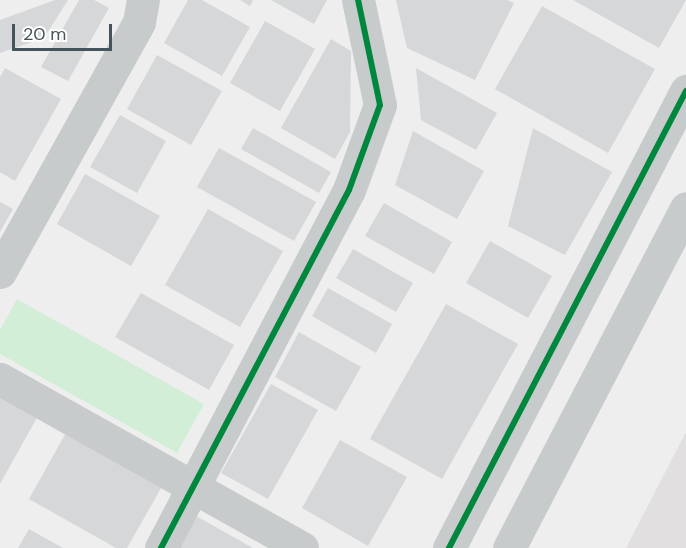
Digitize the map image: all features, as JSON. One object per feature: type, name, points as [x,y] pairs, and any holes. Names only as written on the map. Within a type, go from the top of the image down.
[{"type":"street","points":[[0,272],[139,22],[144,0]]},
{"type":"street","points":[[161,548],[349,189],[380,105],[358,0]]},
{"type":"street","points":[[449,548],[686,91]]},
{"type":"street","points":[[508,548],[686,208]]},
{"type":"street","points":[[0,379],[302,548]]},
{"type":"shaded area","points":[[686,432],[686,548],[626,548]]},
{"type":"green space","points":[[17,299],[204,404],[177,453],[0,354],[0,330]]},
{"type":"building","points":[[55,0],[68,0],[44,38],[0,53],[0,20]]},
{"type":"building","points":[[79,0],[94,0],[109,8],[68,81],[41,67]]},
{"type":"building","points":[[188,0],[202,0],[250,27],[222,76],[164,43]]},
{"type":"building","points":[[240,0],[253,0],[250,6]]},
{"type":"building","points":[[271,0],[327,0],[314,24]]},
{"type":"building","points":[[396,0],[507,0],[514,3],[475,80],[407,48]]},
{"type":"building","points":[[573,0],[686,0],[659,48]]},
{"type":"building","points":[[542,6],[655,69],[608,153],[495,89]]},
{"type":"building","points":[[265,21],[315,49],[280,111],[230,83]]},
{"type":"building","points":[[331,39],[351,51],[350,132],[335,159],[281,128]]},
{"type":"building","points":[[157,55],[222,91],[191,145],[127,109]]},
{"type":"building","points":[[5,68],[61,99],[15,181],[0,172],[0,77]]},
{"type":"building","points":[[416,68],[497,113],[476,150],[421,120]]},
{"type":"building","points":[[120,115],[166,141],[137,193],[90,167]]},
{"type":"building","points":[[253,128],[331,172],[319,193],[241,149]]},
{"type":"building","points":[[533,128],[612,172],[565,255],[508,226]]},
{"type":"building","points":[[413,131],[484,171],[457,219],[395,185]]},
{"type":"building","points":[[219,148],[316,202],[294,241],[197,187]]},
{"type":"building","points":[[85,174],[160,216],[131,266],[57,224]]},
{"type":"building","points":[[0,202],[13,209],[0,232]]},
{"type":"building","points":[[384,203],[452,242],[434,274],[365,236]]},
{"type":"building","points":[[208,209],[283,251],[240,327],[165,285]]},
{"type":"building","points":[[490,241],[552,276],[528,318],[466,283]]},
{"type":"building","points":[[353,249],[413,283],[396,312],[336,278]]},
{"type":"building","points":[[328,288],[392,324],[376,353],[312,316]]},
{"type":"building","points":[[141,293],[234,345],[209,390],[115,337]]},
{"type":"building","points":[[446,304],[518,344],[442,479],[370,439]]},
{"type":"building","points":[[299,332],[361,367],[336,411],[275,377]]},
{"type":"building","points":[[271,384],[318,410],[268,499],[221,473]]},
{"type":"building","points":[[0,392],[39,414],[0,484]]},
{"type":"building","points":[[68,429],[164,483],[127,548],[116,548],[29,499]]},
{"type":"building","points":[[340,440],[407,477],[368,546],[302,508]]},
{"type":"building","points":[[196,516],[253,548],[178,548]]},
{"type":"building","points":[[29,529],[63,548],[18,548]]},
{"type":"cycle path","points":[[161,548],[349,190],[380,105],[358,0]]},
{"type":"cycle path","points":[[449,548],[686,91]]}]
